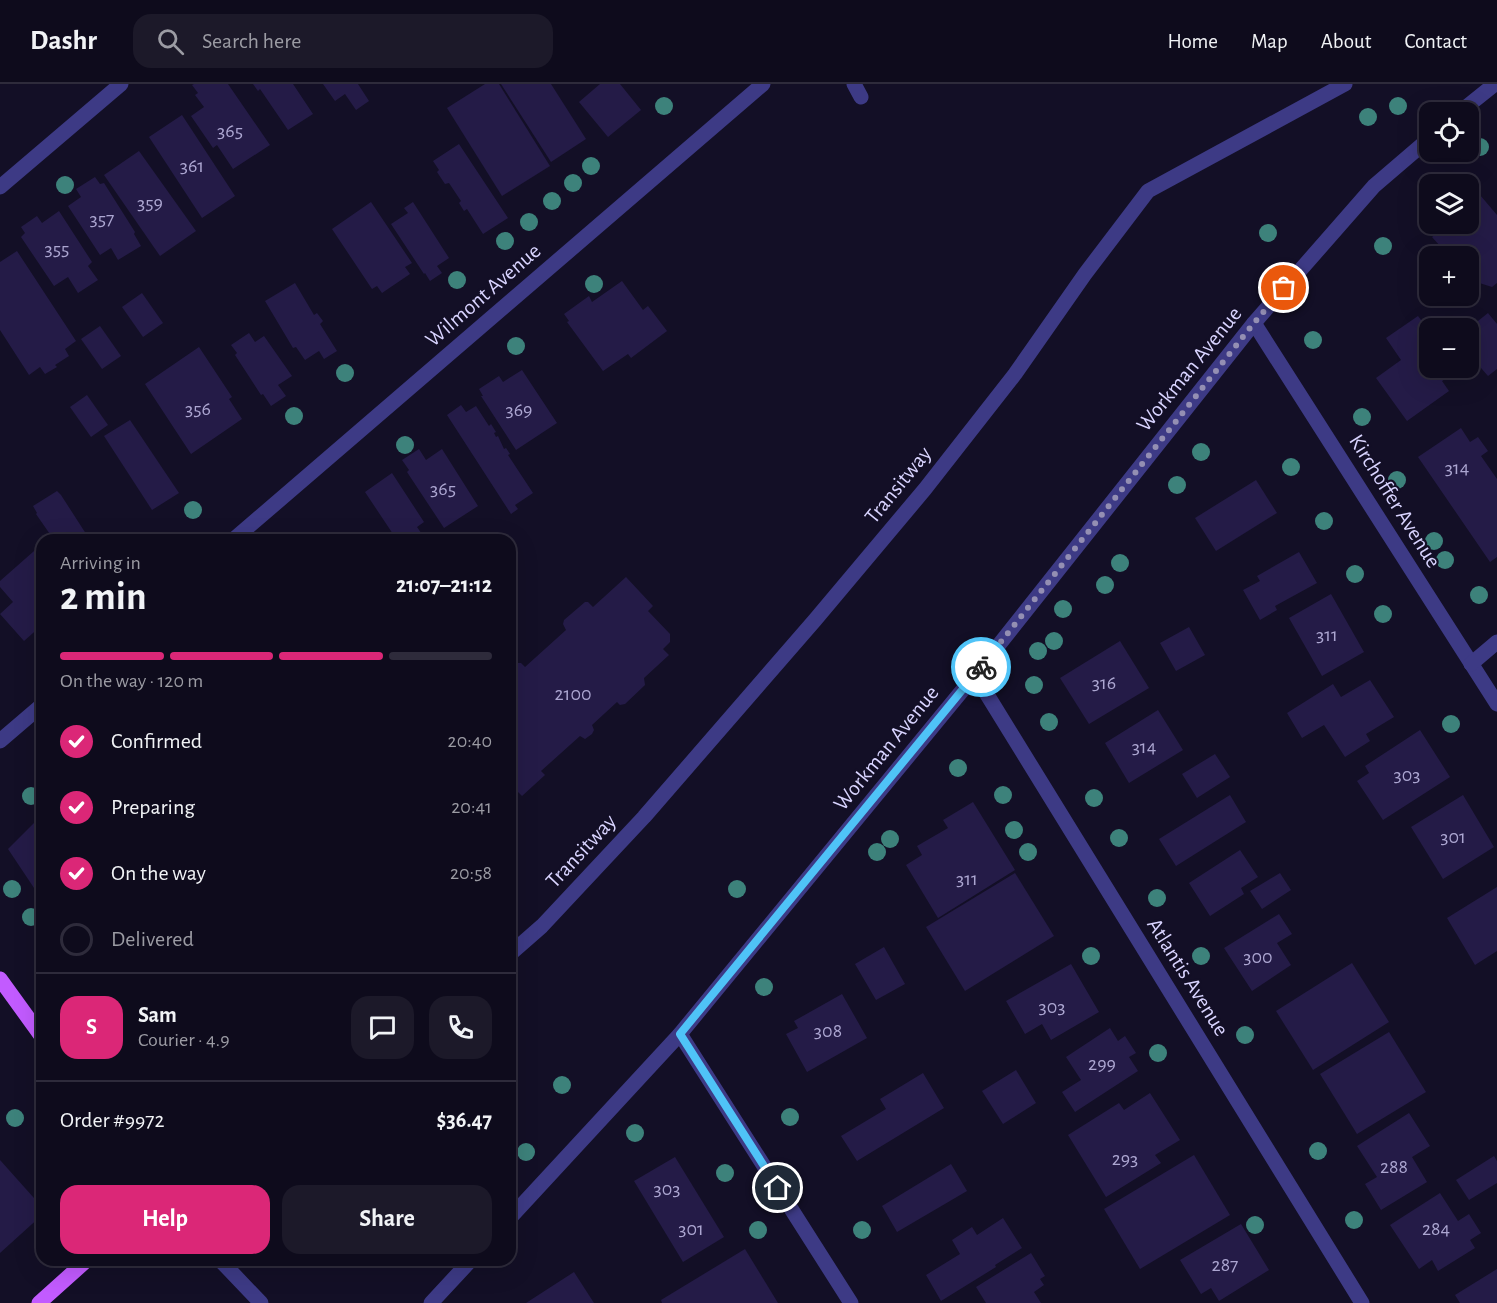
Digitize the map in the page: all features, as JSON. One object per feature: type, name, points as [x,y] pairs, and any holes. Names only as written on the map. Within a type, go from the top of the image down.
[{"type":"main road","points":[[0,979],[36,1029]]},
{"type":"main road","points":[[39,1303],[80,1266]]},
{"type":"street","points":[[0,187],[121,84]]},
{"type":"street","name":"Wilmont Avenue","points":[[240,534],[763,84]]},
{"type":"street","name":"Transitway","points":[[516,949],[542,926],[644,817],[925,489],[1015,374],[1085,274],[1148,192],[1345,84]]},
{"type":"street","points":[[1472,102],[1495,84]]},
{"type":"street","name":"Workman Avenue","points":[[516,1212],[680,1034],[975,675],[1254,323],[1374,186],[1419,147]]},
{"type":"street","name":"Kirchoffer Avenue","points":[[1254,323],[1497,704]]},
{"type":"street","points":[[1471,664],[1497,642]]},
{"type":"street","name":"Atlantis Avenue","points":[[975,675],[1362,1303]]},
{"type":"street","points":[[0,741],[36,710]]},
{"type":"street","points":[[680,1034],[851,1303]]},
{"type":"street","points":[[226,1266],[261,1303]]},
{"type":"street","points":[[431,1303],[465,1266]]},
{"type":"building","points":[[228,84],[270,145],[233,169],[217,145],[213,148],[191,116],[204,107],[195,95],[198,93],[192,85]]},
{"type":"building","points":[[253,84],[293,84],[313,114],[288,130],[260,89],[258,91]]},
{"type":"building","points":[[323,84],[358,84],[369,101],[356,110],[345,94],[335,101]]},
{"type":"building","points":[[485,84],[499,84],[550,166],[502,196],[447,108]]},
{"type":"building","points":[[501,84],[551,84],[586,139],[551,162]]},
{"type":"building","points":[[600,84],[620,84],[641,110],[608,137],[579,102]]},
{"type":"building","points":[[182,115],[235,196],[202,218],[149,137]]},
{"type":"building","points":[[459,144],[508,218],[483,234],[467,209],[464,211],[459,203],[461,201],[449,183],[445,184],[433,161]]},
{"type":"building","points":[[139,151],[196,231],[160,256],[104,175]]},
{"type":"building","points":[[95,177],[100,184],[104,183],[135,232],[141,246],[118,260],[111,248],[100,255],[68,206],[81,197],[76,189]]},
{"type":"building","points":[[1479,196],[1497,215],[1497,283],[1492,287],[1479,283],[1479,246],[1440,246],[1432,237],[1436,234],[1479,234]]},
{"type":"building","points":[[371,202],[412,263],[405,267],[410,274],[382,293],[377,286],[372,289],[332,229]]},
{"type":"building","points":[[413,202],[449,258],[437,266],[442,273],[430,281],[391,224],[408,213],[404,208]]},
{"type":"building","points":[[59,211],[92,262],[88,266],[98,280],[78,293],[68,277],[54,286],[21,237],[25,233],[21,227],[37,216],[42,223]]},
{"type":"building","points":[[17,251],[76,341],[65,349],[69,356],[45,374],[40,367],[29,375],[0,330],[0,262]]},
{"type":"building","points":[[622,281],[643,310],[648,306],[667,331],[631,358],[628,354],[603,371],[567,322],[569,321],[564,314],[589,296],[592,302]]},
{"type":"building","points":[[295,283],[314,315],[317,313],[323,321],[320,324],[337,351],[324,359],[319,351],[305,360],[296,347],[293,348],[265,301]]},
{"type":"building","points":[[142,293],[163,323],[143,337],[122,307]]},
{"type":"building","points":[[1488,313],[1497,324],[1497,369],[1488,376],[1479,366],[1479,320]]},
{"type":"building","points":[[1418,316],[1419,378],[1446,378],[1442,381],[1449,391],[1407,421],[1376,378],[1401,360],[1386,338]]},
{"type":"building","points":[[100,326],[121,356],[102,369],[81,339]]},
{"type":"building","points":[[249,333],[255,342],[264,336],[292,376],[278,385],[286,396],[271,406],[263,394],[261,395],[231,345]]},
{"type":"building","points":[[199,347],[232,397],[229,399],[242,419],[191,454],[145,384]]},
{"type":"building","points":[[522,370],[557,423],[516,450],[481,396],[483,396],[479,389],[499,376],[503,382]]},
{"type":"building","points":[[87,395],[108,425],[91,437],[70,407]]},
{"type":"building","points":[[461,405],[466,412],[476,406],[489,426],[491,424],[496,437],[498,436],[504,449],[506,448],[510,454],[508,455],[533,493],[515,505],[518,509],[511,514],[447,415]]},
{"type":"building","points":[[130,420],[179,493],[152,510],[104,436]]},
{"type":"building","points":[[1461,428],[1470,442],[1478,437],[1488,451],[1481,456],[1497,479],[1497,557],[1490,562],[1418,457]]},
{"type":"building","points":[[419,449],[426,460],[442,449],[478,506],[444,528],[407,472],[409,470],[402,460]]},
{"type":"building","points":[[392,473],[424,522],[417,527],[422,534],[393,534],[365,492]]},
{"type":"building","points":[[1256,480],[1277,513],[1216,551],[1195,518]]},
{"type":"building","points":[[57,491],[86,534],[50,534],[33,506]]},
{"type":"building","points":[[36,549],[36,630],[24,641],[0,614],[13,602],[0,587],[0,581]]},
{"type":"building","points":[[1299,552],[1317,583],[1275,606],[1277,610],[1260,620],[1243,590],[1260,581],[1257,576]]},
{"type":"building","points":[[626,577],[653,606],[648,611],[670,634],[670,642],[663,649],[669,655],[644,678],[645,685],[625,704],[620,705],[617,702],[592,725],[594,730],[592,734],[585,739],[580,736],[541,771],[545,775],[522,796],[518,792],[516,794],[516,663],[521,663],[525,667],[566,630],[564,620],[585,602],[593,607]]},
{"type":"building","points":[[1331,594],[1364,652],[1322,676],[1289,618]]},
{"type":"building","points":[[1189,627],[1205,655],[1176,671],[1160,643]]},
{"type":"building","points":[[1120,641],[1149,688],[1089,724],[1060,678]]},
{"type":"building","points":[[1370,680],[1394,717],[1366,734],[1370,741],[1345,757],[1324,725],[1302,738],[1287,713],[1333,684],[1341,697]]},
{"type":"building","points":[[1158,710],[1183,750],[1129,783],[1105,743]]},
{"type":"building","points":[[1420,730],[1450,777],[1383,820],[1357,781],[1369,773],[1365,766]]},
{"type":"building","points":[[1215,754],[1230,777],[1197,798],[1182,774]]},
{"type":"building","points":[[1230,795],[1246,822],[1176,866],[1159,839]]},
{"type":"building","points":[[1463,795],[1494,847],[1443,879],[1411,827]]},
{"type":"building","points":[[973,802],[1015,870],[938,918],[906,865],[922,855],[917,846],[948,828],[943,820]]},
{"type":"building","points":[[36,821],[36,891],[8,849]]},
{"type":"building","points":[[1240,850],[1258,877],[1241,888],[1244,894],[1210,916],[1189,883]]},
{"type":"building","points":[[1015,873],[1054,936],[965,991],[926,927]]},
{"type":"building","points":[[1280,873],[1291,890],[1262,909],[1250,891]]},
{"type":"building","points":[[1497,887],[1497,951],[1475,965],[1447,918]]},
{"type":"building","points":[[1279,914],[1292,934],[1277,943],[1291,965],[1252,991],[1224,948]]},
{"type":"building","points":[[884,947],[905,984],[876,1000],[855,964]]},
{"type":"building","points":[[1352,963],[1389,1022],[1313,1070],[1276,1011]]},
{"type":"building","points":[[1071,964],[1099,1012],[1051,1040],[1042,1024],[1025,1034],[1006,1001]]},
{"type":"building","points":[[842,994],[867,1038],[807,1072],[786,1034],[798,1028],[794,1021]]},
{"type":"building","points":[[1110,1028],[1118,1041],[1125,1036],[1136,1053],[1129,1057],[1138,1071],[1075,1112],[1062,1092],[1081,1080],[1066,1057]]},
{"type":"building","points":[[1389,1032],[1426,1092],[1357,1134],[1320,1074]]},
{"type":"building","points":[[1016,1070],[1036,1103],[1003,1124],[982,1091]]},
{"type":"building","points":[[923,1073],[944,1108],[857,1161],[841,1136],[886,1109],[880,1099]]},
{"type":"building","points":[[1150,1093],[1180,1140],[1155,1155],[1161,1163],[1106,1197],[1068,1135],[1119,1103],[1124,1110]]},
{"type":"building","points":[[1409,1113],[1430,1146],[1412,1157],[1427,1182],[1381,1210],[1365,1184],[1377,1177],[1357,1146]]},
{"type":"building","points":[[1194,1155],[1230,1215],[1140,1269],[1104,1209]]},
{"type":"building","points":[[1494,1156],[1497,1161],[1497,1183],[1469,1200],[1456,1180]]},
{"type":"building","points":[[675,1157],[724,1237],[683,1262],[634,1181]]},
{"type":"building","points":[[0,1160],[36,1200],[36,1220],[0,1253]]},
{"type":"building","points":[[951,1164],[967,1191],[897,1232],[882,1206]]},
{"type":"building","points":[[1440,1193],[1458,1221],[1469,1214],[1481,1233],[1470,1240],[1475,1248],[1438,1271],[1432,1260],[1419,1269],[1390,1225]]},
{"type":"building","points":[[1003,1218],[1022,1248],[941,1301],[926,1275],[960,1254],[952,1240],[972,1227],[977,1235]]},
{"type":"building","points":[[1241,1224],[1269,1270],[1219,1301],[1211,1288],[1201,1294],[1180,1260]]},
{"type":"building","points":[[745,1249],[778,1303],[662,1303],[661,1300]]},
{"type":"building","points":[[1031,1253],[1045,1276],[1040,1279],[1044,1285],[1034,1292],[1041,1303],[986,1303],[976,1287]]},
{"type":"building","points":[[1497,1269],[1497,1303],[1460,1303],[1455,1295]]},
{"type":"building","points":[[574,1272],[594,1303],[526,1303]]},
{"type":"way so far","points":[[981,667],[1284,288]]},
{"type":"route","points":[[778,1188],[680,1034],[981,667]]}]
